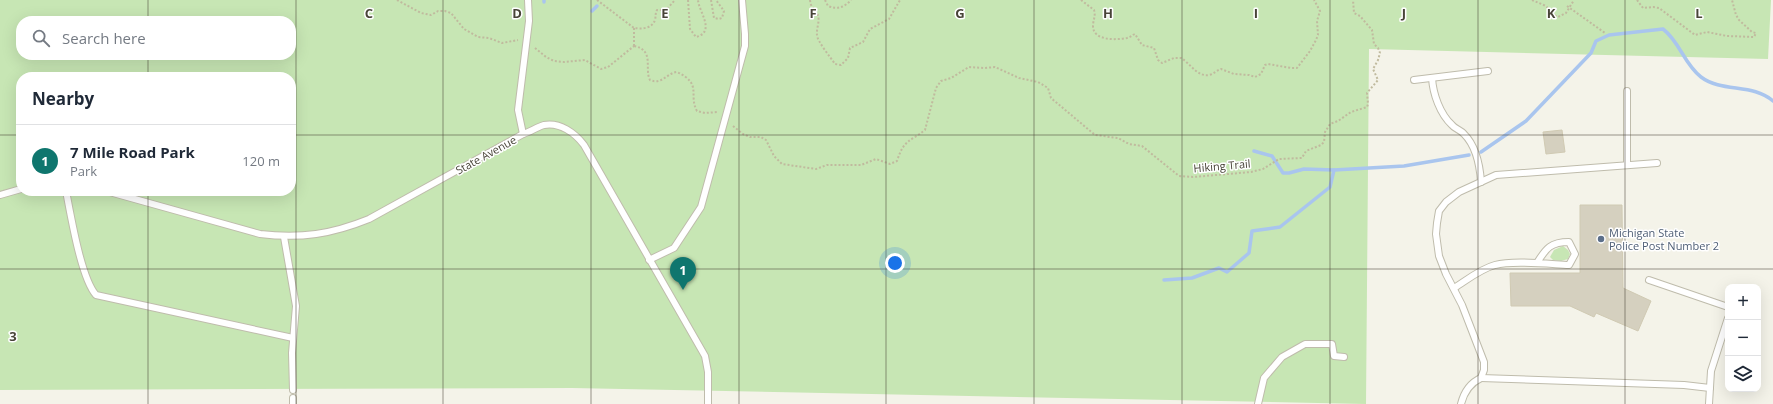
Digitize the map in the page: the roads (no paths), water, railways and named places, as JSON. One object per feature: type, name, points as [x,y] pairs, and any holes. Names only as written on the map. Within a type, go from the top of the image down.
[{"type":"lane","points":[[523,134],[518,110],[529,21],[528,0]]},
{"type":"lane","points":[[649,260],[674,248],[701,207],[745,46],[742,0]]},
{"type":"lane","points":[[1414,80],[1488,71]]},
{"type":"lane","points":[[1432,78],[1440,109],[1452,125],[1465,134],[1474,150],[1480,168],[1481,182]]},
{"type":"lane","points":[[1626,165],[1627,92]]},
{"type":"lane","name":"State Avenue","points":[[124,196],[260,234],[284,237],[323,234],[369,219],[523,134],[543,125],[566,128],[580,139],[704,356],[708,372],[708,404]]},
{"type":"lane","points":[[1481,378],[1484,370],[1484,362],[1454,288],[1446,274],[1439,256],[1436,234],[1439,211],[1446,202],[1460,192],[1496,175],[1658,163]]},
{"type":"lane","points":[[0,195],[16,190]]},
{"type":"lane","points":[[67,196],[80,254],[91,287],[96,295],[293,338]]},
{"type":"lane","points":[[284,237],[296,306],[293,338],[293,390]]},
{"type":"lane","points":[[1454,288],[1475,274],[1495,265],[1569,265],[1575,254],[1569,242],[1557,242],[1544,251],[1537,264]]},
{"type":"lane","points":[[1649,280],[1725,306]]},
{"type":"lane","points":[[1709,404],[1711,371],[1727,320]]},
{"type":"lane","points":[[1258,404],[1264,378],[1282,357],[1305,344],[1332,344],[1334,356],[1344,357]]},
{"type":"lane","points":[[1461,404],[1463,396],[1473,382],[1481,378],[1684,385],[1710,388]]},
{"type":"waterway","points":[[592,11],[597,6]]},
{"type":"waterway","points":[[1481,152],[1526,121],[1591,53],[1596,41],[1609,35],[1663,29],[1674,40],[1690,66],[1701,77],[1718,85],[1756,92],[1765,95],[1773,101]]},
{"type":"waterway","points":[[1254,151],[1272,156],[1283,173],[1304,169],[1334,170]]},
{"type":"waterway","points":[[1164,280],[1192,278],[1219,268],[1227,272],[1249,253],[1252,231],[1280,227],[1330,187],[1334,170],[1404,166],[1469,155]]},
{"type":"place","name":"Michigan State Police Post Number 2","points":[[1601,239]]},
{"type":"place","name":"7 Mile Road Park","points":[[683,290]]}]
